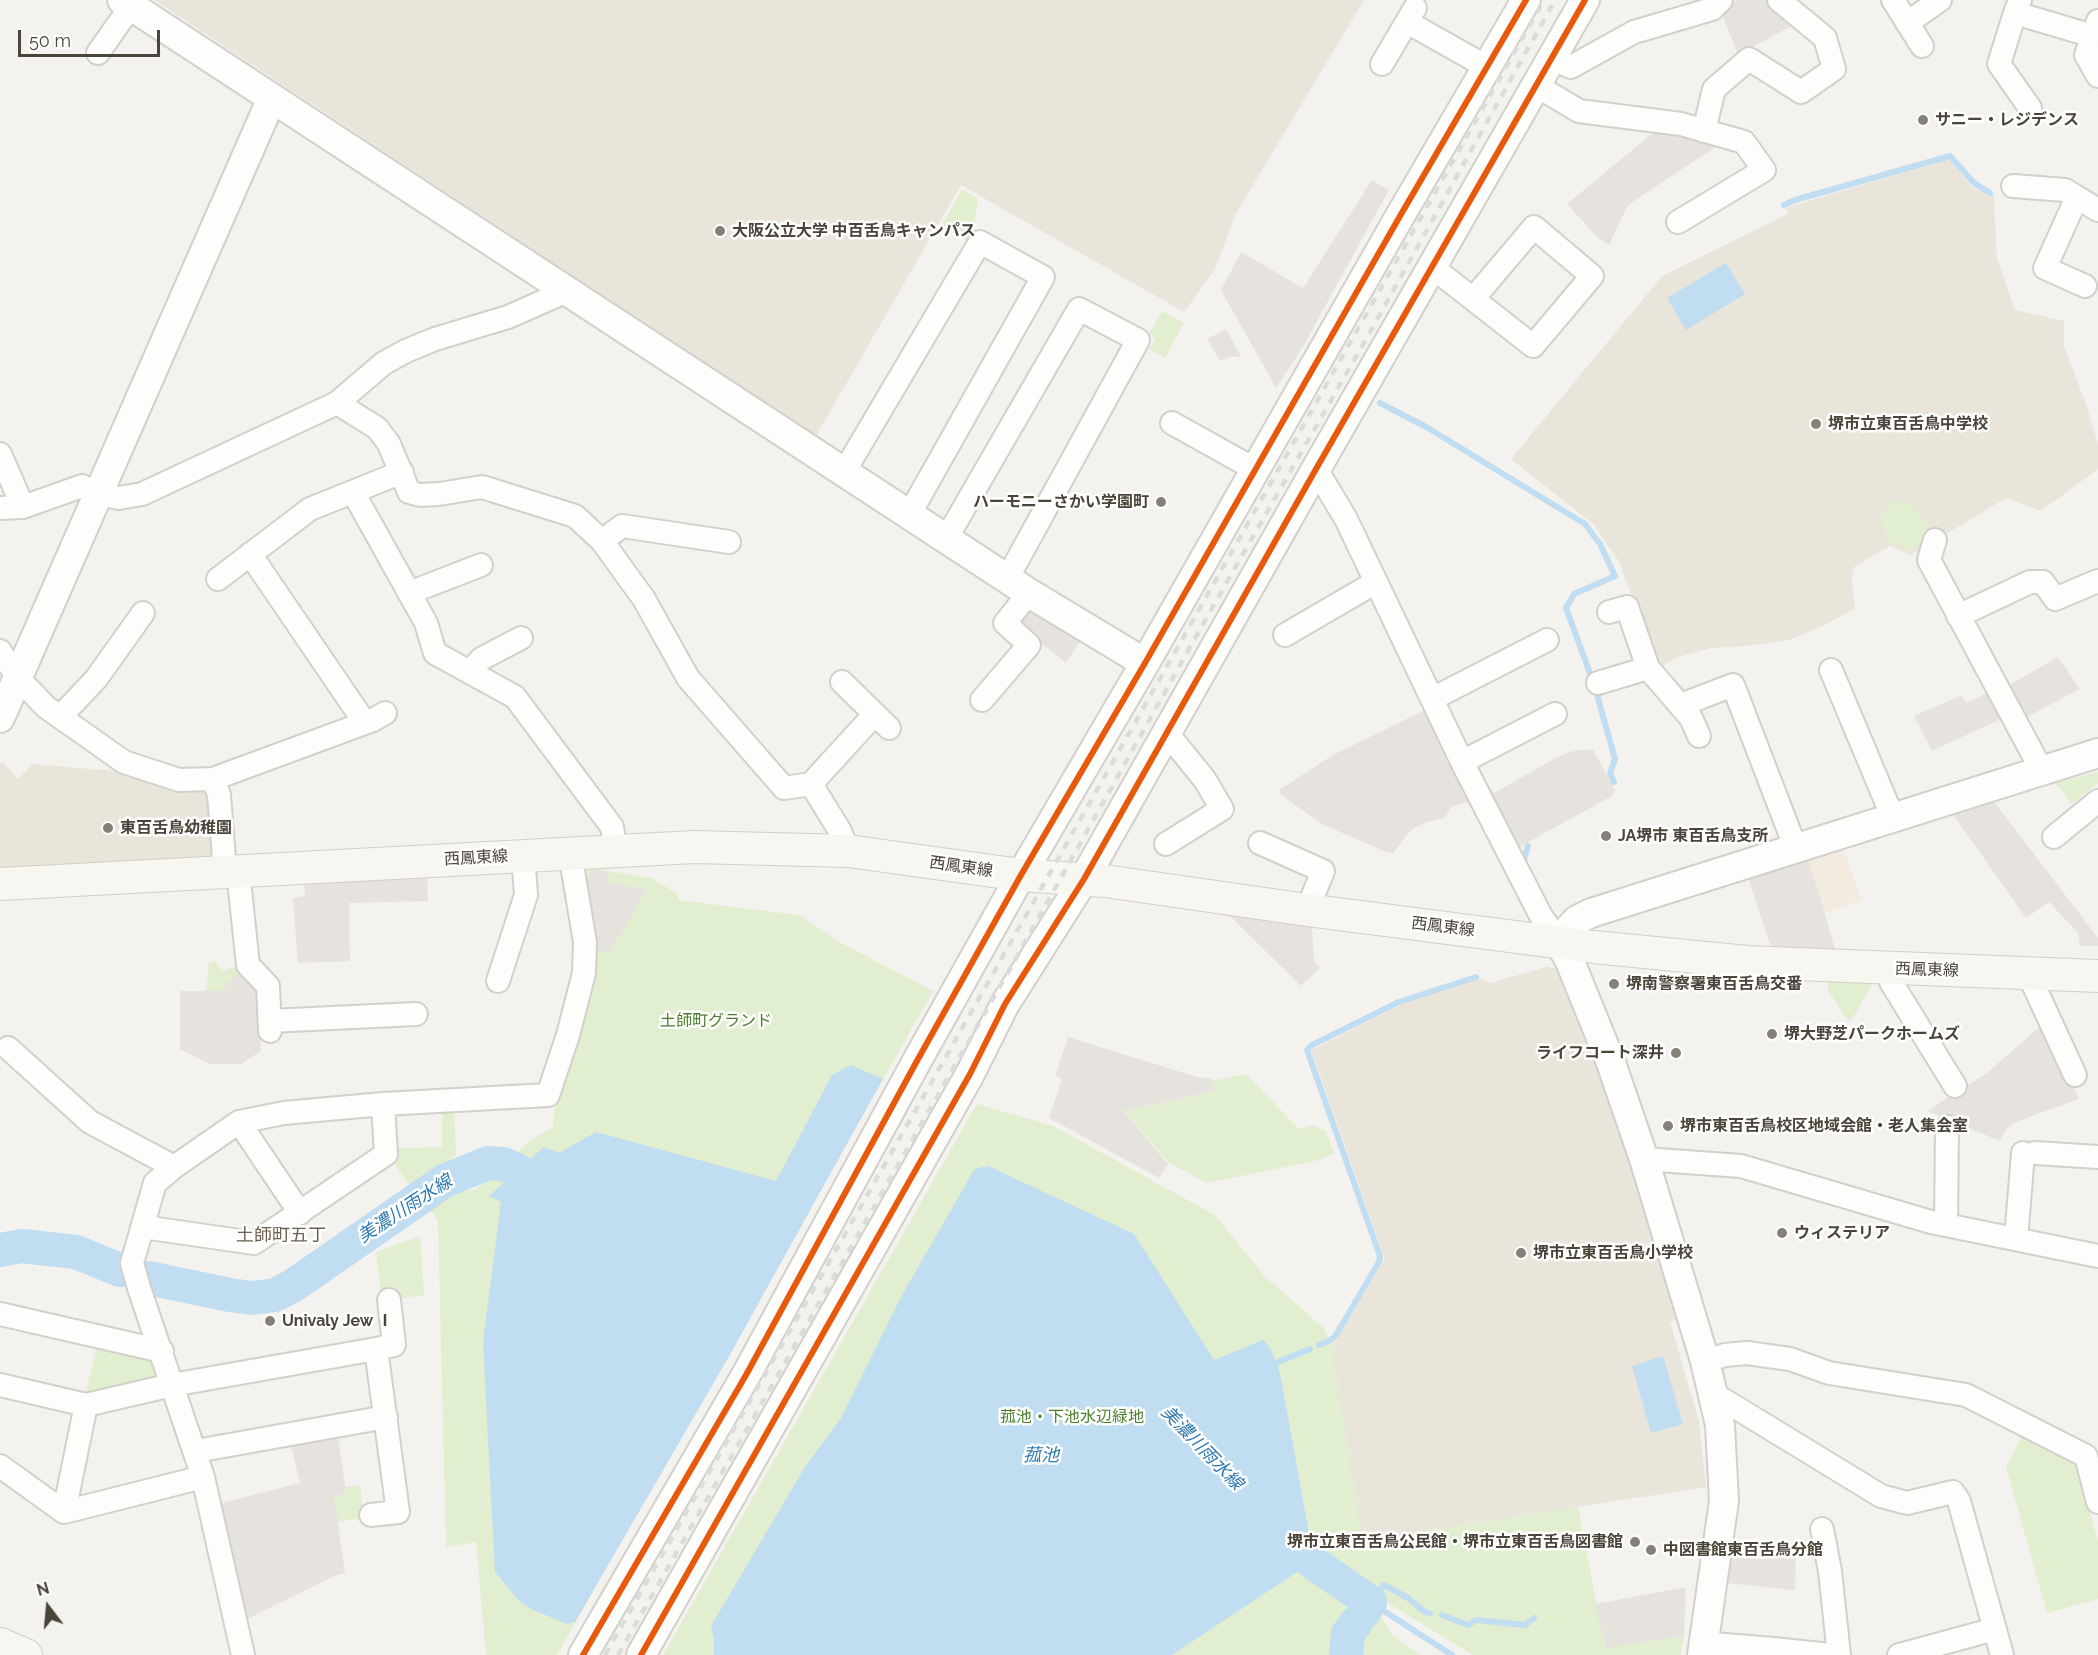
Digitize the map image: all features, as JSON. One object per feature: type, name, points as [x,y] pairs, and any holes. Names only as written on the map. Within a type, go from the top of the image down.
[{"type":"main road","name":"西鳳東線","points":[[0,884],[694,847],[848,851],[1021,875],[1083,879],[1594,947],[1747,962],[2098,976]]},
{"type":"main road","points":[[0,1644],[26,1655]]},
{"type":"street","points":[[582,1655],[746,1375],[1021,875],[1146,663],[1400,216],[1526,0]]},
{"type":"street","points":[[641,1655],[970,1074],[1005,1004],[1083,879],[1585,0]]},
{"type":"street","points":[[1552,59],[1571,67],[1634,32],[1713,9],[1721,0]]},
{"type":"street","points":[[1704,131],[1714,89],[1749,59],[1801,92],[1834,69],[1825,38],[1779,0]]},
{"type":"street","points":[[1893,0],[1922,46]]},
{"type":"street","points":[[1907,23],[1940,0]]},
{"type":"street","points":[[98,53],[126,3],[1018,586],[1146,663]]},
{"type":"street","points":[[2030,108],[1999,64],[2017,6],[2096,28],[2086,55],[2098,76]]},
{"type":"street","points":[[1382,64],[1411,15],[1487,67]]},
{"type":"street","points":[[1537,86],[1580,111],[1681,124],[1744,142],[1764,170],[1678,222]]},
{"type":"street","points":[[0,718],[272,98]]},
{"type":"street","points":[[2013,186],[2065,190],[2098,210]]},
{"type":"street","points":[[2077,197],[2045,268],[2085,286]]},
{"type":"street","points":[[1432,267],[1533,346],[1592,276],[1534,227],[1473,299]]},
{"type":"street","points":[[844,472],[980,242],[1043,278],[909,515]]},
{"type":"street","points":[[0,508],[23,507],[82,486],[99,494],[119,498],[142,494],[337,403],[384,363],[406,351],[435,339],[508,317],[567,291]]},
{"type":"street","points":[[946,539],[1079,309],[1138,340],[1018,586],[1005,623],[1029,645],[982,700]]},
{"type":"street","points":[[337,403],[377,428],[389,444],[409,492],[420,495],[439,494],[483,487],[575,516],[602,541],[644,599],[688,678],[784,788],[811,784],[882,721],[842,682]]},
{"type":"street","points":[[1172,423],[1256,470]]},
{"type":"street","points":[[0,454],[23,507]]},
{"type":"street","points":[[1316,469],[1346,519],[1462,762],[1541,916],[1569,959],[1610,1060],[1644,1159],[1705,1360],[1720,1425],[1724,1501],[1702,1650]]},
{"type":"street","points":[[218,579],[310,509],[402,472]]},
{"type":"street","points":[[353,492],[426,623],[435,652],[515,697],[612,826],[616,851]]},
{"type":"street","points":[[602,541],[622,526],[729,542]]},
{"type":"street","points":[[1935,540],[1929,560],[2042,771]]},
{"type":"street","points":[[250,554],[365,723]]},
{"type":"street","points":[[409,593],[482,565]]},
{"type":"street","points":[[1958,616],[2030,582],[2043,582],[2055,599],[2098,581]]},
{"type":"street","points":[[1285,635],[1376,582]]},
{"type":"street","points":[[1609,612],[1627,607],[1648,668],[1691,718],[1699,736]]},
{"type":"street","points":[[60,717],[96,679],[142,613]]},
{"type":"street","points":[[471,671],[481,659],[521,638]]},
{"type":"street","points":[[1432,699],[1547,640]]},
{"type":"street","points":[[0,651],[18,678],[46,707],[124,762],[179,780],[213,779],[365,723],[385,713]]},
{"type":"street","points":[[1598,683],[1648,668]]},
{"type":"street","points":[[1831,670],[1893,818]]},
{"type":"street","points":[[1681,705],[1733,685],[1796,849]]},
{"type":"street","points":[[1462,762],[1555,714]]},
{"type":"street","points":[[1166,844],[1222,809],[1205,780],[1167,733]]},
{"type":"street","points":[[1558,941],[1577,920],[1591,913],[2098,753]]},
{"type":"street","points":[[213,779],[219,795],[248,965],[268,986],[270,1026],[416,1014]]},
{"type":"street","points":[[811,784],[840,831],[848,851]]},
{"type":"street","points":[[2054,837],[2097,804]]},
{"type":"street","points":[[1260,843],[1323,871],[1307,910]]},
{"type":"street","points":[[243,1655],[196,1451],[132,1263],[155,1183],[239,1122],[284,1113],[383,1104],[548,1095],[568,1035],[584,973],[585,942],[570,853]]},
{"type":"street","points":[[498,981],[526,895],[523,855]]},
{"type":"street","points":[[1886,968],[1891,982],[1955,1086]]},
{"type":"street","points":[[2028,973],[2074,1075]]},
{"type":"street","points":[[8,1048],[90,1122],[174,1167]]},
{"type":"street","points":[[142,1227],[254,1243],[386,1154],[383,1104]]},
{"type":"street","points":[[239,1122],[300,1214]]},
{"type":"street","points":[[1946,1225],[1947,1127]]},
{"type":"street","points":[[2016,1239],[2029,1153],[2098,1157]]},
{"type":"street","points":[[1644,1159],[1741,1166],[1931,1222],[2098,1256]]},
{"type":"street","points":[[0,1385],[86,1405],[172,1385],[376,1349],[394,1345],[388,1300]]},
{"type":"street","points":[[0,1314],[162,1351]]},
{"type":"street","points":[[371,1515],[398,1512],[376,1349]]},
{"type":"street","points":[[1705,1360],[1747,1353],[1790,1359],[1828,1373],[1966,1395],[2092,1452],[2098,1502]]},
{"type":"street","points":[[1713,1394],[1881,1496],[1907,1503],[1953,1492],[1959,1501],[2002,1655]]},
{"type":"street","points":[[64,1512],[86,1405]]},
{"type":"street","points":[[196,1451],[386,1417]]},
{"type":"street","points":[[0,1466],[64,1512],[203,1477]]},
{"type":"street","points":[[1822,1529],[1830,1571],[1839,1655]]},
{"type":"street","points":[[1899,1655],[1995,1629]]},
{"type":"street","points":[[1702,1650],[1713,1644],[1831,1655]]},
{"type":"shaded area","name":"大阪公立大学 中百舌鳥キャンパス","points":[[154,0],[1364,0],[1235,215],[1215,270],[1184,312],[961,185],[816,436]]},
{"type":"shaded area","points":[[1736,0],[1768,0],[1795,24],[1738,55],[1723,16]]},
{"type":"shaded area","points":[[1660,127],[1720,144],[1628,205],[1609,245],[1597,237],[1567,204]]},
{"type":"shaded area","name":"堺市立東百舌鳥中学校","points":[[1949,159],[1973,188],[1994,196],[1997,258],[2015,310],[2064,321],[2064,346],[2098,444],[2098,469],[2041,511],[2006,498],[1911,555],[1890,546],[1854,567],[1852,579],[1855,608],[1825,625],[1789,640],[1711,648],[1678,657],[1660,667],[1618,560],[1594,525],[1511,459],[1662,276],[1788,214],[1785,208]]},
{"type":"shaded area","points":[[1372,180],[1389,190],[1301,350],[1276,388],[1221,290],[1241,252],[1303,288]]},
{"type":"shaded area","points":[[1226,329],[1241,357],[1229,357],[1220,361],[1207,339]]},
{"type":"shaded area","points":[[1026,607],[1080,641],[1066,663],[1020,627],[1019,617]]},
{"type":"shaded area","points":[[2058,657],[2080,689],[2023,719],[2006,687]]},
{"type":"shaded area","points":[[1989,692],[2003,718],[1932,751],[1914,716],[1962,695],[1966,703]]},
{"type":"shaded area","points":[[1427,709],[1471,801],[1451,807],[1445,818],[1427,822],[1412,829],[1393,853],[1322,824],[1281,795],[1279,790],[1333,755]]},
{"type":"shaded area","points":[[1593,750],[1615,790],[1612,796],[1514,850],[1487,797],[1554,759],[1569,752]]},
{"type":"shaded area","name":"東百舌鳥幼稚園","points":[[2,762],[18,779],[33,764],[137,773],[210,785],[219,858],[0,871],[0,765]]},
{"type":"shaded area","points":[[1992,799],[2098,938],[2098,946],[2080,946],[2078,933],[2049,902],[2026,918],[1952,813]]},
{"type":"shaded area","points":[[1842,845],[1862,901],[1824,913],[1837,957],[1747,874]]},
{"type":"shaded area","points":[[1807,858],[1837,957],[1773,953],[1747,874]]},
{"type":"shaded area","points":[[592,869],[608,872],[607,883],[647,889],[611,951],[598,951],[587,880]]},
{"type":"shaded area","points":[[427,872],[428,901],[349,903],[350,961],[298,963],[293,898],[305,896],[304,879]]},
{"type":"shaded area","points":[[1226,907],[1311,917],[1314,960],[1320,968],[1301,986],[1232,918],[1225,916]]},
{"type":"shaded area","name":"堺市立東百舌鳥小学校","points":[[1546,967],[1560,968],[1597,1052],[1680,1319],[1670,1322],[1699,1421],[1706,1487],[1362,1541],[1331,1345],[1385,1259],[1311,1050],[1409,1001],[1482,978],[1490,983]]},
{"type":"shaded area","points":[[242,972],[260,988],[261,1051],[241,1064],[210,1064],[180,1049],[180,991],[206,991],[207,986]]},
{"type":"shaded area","points":[[2044,1023],[2079,1099],[2018,1121],[2007,1128],[2000,1141],[1927,1111],[1987,1073]]},
{"type":"shaded area","points":[[1068,1037],[1197,1077],[1211,1078],[1214,1091],[1124,1111],[1168,1164],[1159,1178],[1049,1118],[1062,1079],[1055,1076]]},
{"type":"shaded area","points":[[338,1437],[346,1493],[334,1496],[345,1573],[334,1576],[247,1619],[222,1503],[300,1483],[291,1445]]},
{"type":"shaded area","points":[[1731,1539],[1796,1545],[1795,1590],[1726,1583]]},
{"type":"shaded area","points":[[1686,1587],[1684,1636],[1605,1648],[1596,1604]]},
{"type":"green space","points":[[962,189],[978,199],[974,230],[968,241],[941,227]]},
{"type":"green space","points":[[1162,311],[1184,323],[1165,358],[1149,349],[1156,338],[1149,334]]},
{"type":"green space","points":[[1903,500],[1918,509],[1928,529],[1925,542],[1910,551],[1890,541],[1880,521],[1890,503]]},
{"type":"green space","points":[[2098,772],[2098,783],[2072,804],[2055,783]]},
{"type":"green space","name":"土師町グランド","points":[[592,868],[651,878],[678,894],[678,900],[799,915],[841,943],[933,991],[557,1655],[486,1655],[476,1542],[446,1547],[438,1221],[433,1213],[425,1210],[461,1191],[475,1190],[531,1140],[553,1127],[555,1104],[592,991],[596,953],[582,872]]},
{"type":"green space","points":[[215,961],[222,971],[238,966],[242,972],[225,985],[225,990],[207,991],[208,964]]},
{"type":"green space","points":[[1827,974],[1876,977],[1854,1016],[1848,1021],[1828,990]]},
{"type":"green space","points":[[1246,1074],[1299,1129],[1313,1125],[1326,1131],[1334,1153],[1319,1160],[1207,1183],[1169,1163],[1125,1111],[1214,1091],[1212,1081]]},
{"type":"green space","name":"菰池","points":[[977,1104],[1053,1126],[1215,1215],[1265,1277],[1324,1328],[1331,1345],[1363,1541],[1578,1507],[1605,1647],[1684,1636],[1681,1655],[1473,1655],[1363,1588],[1393,1636],[1421,1655],[663,1655]]},
{"type":"green space","points":[[442,1112],[454,1112],[456,1155],[411,1187],[391,1159],[393,1148],[442,1147]]},
{"type":"green space","points":[[420,1236],[424,1295],[382,1301],[376,1252]]},
{"type":"green space","points":[[98,1341],[151,1354],[157,1371],[152,1378],[100,1394],[86,1391]]},
{"type":"green space","points":[[2022,1435],[2072,1458],[2078,1465],[2098,1542],[2098,1599],[2047,1613],[2006,1467]]},
{"type":"green space","points":[[360,1485],[364,1518],[337,1522],[334,1496],[346,1493],[346,1487]]},
{"type":"water","points":[[1726,263],[1745,294],[1686,330],[1667,298]]},
{"type":"water","points":[[851,1065],[883,1079],[727,1360],[575,1622],[567,1624],[531,1609],[519,1601],[495,1572],[483,1342],[501,1202],[489,1196],[544,1147],[559,1153],[596,1132],[776,1181],[832,1075]]},
{"type":"water","name":"菰池","points":[[988,1166],[1134,1234],[1214,1360],[1263,1340],[1269,1346],[1282,1384],[1313,1555],[1312,1562],[1172,1655],[714,1655],[711,1626],[805,1467],[841,1418],[901,1297],[974,1170]]},
{"type":"water","points":[[1663,1356],[1683,1424],[1651,1433],[1632,1366]]},
{"type":"waterway","points":[[1784,205],[1950,156],[1974,183],[1990,193]]},
{"type":"waterway","points":[[1380,403],[1428,428],[1585,524],[1600,544],[1615,576],[1574,594],[1566,608],[1594,684],[1615,759],[1610,773],[1614,782]]},
{"type":"waterway","points":[[1525,865],[1524,859],[1528,846]]},
{"type":"waterway","points":[[1319,1345],[1336,1335],[1379,1262],[1380,1256],[1307,1050],[1312,1045],[1399,1002],[1476,977]]},
{"type":"waterway","name":"美濃川雨水線","points":[[148,1278],[252,1298],[275,1295],[294,1285],[444,1181],[488,1163],[503,1164],[517,1170],[554,1197]]},
{"type":"waterway","name":"美濃川雨水線","points":[[0,1250],[22,1246],[76,1252],[120,1270]]},
{"type":"waterway","points":[[1276,1363],[1310,1349]]},
{"type":"waterway","name":"美濃川雨水線","points":[[1280,1529],[1312,1562],[1370,1602],[1364,1612]]},
{"type":"waterway","points":[[1430,1613],[1384,1585],[1370,1602],[1452,1655]]},
{"type":"waterway","points":[[1442,1615],[1468,1625],[1476,1620],[1525,1625],[1534,1618]]},
{"type":"waterway","name":"美濃川雨水線","points":[[1346,1655],[1348,1634],[1356,1623]]},
{"type":"railway","points":[[605,1655],[1544,0]]},
{"type":"railway","points":[[618,1655],[1006,976],[1555,0]]},
{"type":"cycle path","points":[[583,1655],[746,1375],[1021,875],[1526,0]]},
{"type":"cycle path","points":[[641,1655],[970,1074],[1005,1004],[1084,879],[1585,0]]},
{"type":"place","name":"サニー・レジデンス","points":[[1923,120]]},
{"type":"place","name":"大阪公立大学 中百舌鳥キャンパス","points":[[720,231]]},
{"type":"place","name":"堺市立東百舌鳥中学校","points":[[1816,424]]},
{"type":"place","name":"ハーモニーさかい学園町","points":[[1161,502]]},
{"type":"place","name":"東百舌鳥幼稚園","points":[[108,828]]},
{"type":"place","name":"JA堺市 東百舌鳥支所","points":[[1606,836]]},
{"type":"place","name":"堺南警察署東百舌鳥交番","points":[[1614,984]]},
{"type":"place","name":"堺大野芝パークホームズ","points":[[1772,1034]]},
{"type":"place","name":"ライフコート深井","points":[[1676,1053]]},
{"type":"place","name":"堺市東百舌鳥校区地域会館・老人集会室","points":[[1668,1126]]},
{"type":"place","name":"ウィステリア","points":[[1782,1233]]},
{"type":"place","name":"堺市立東百舌鳥小学校","points":[[1521,1253]]},
{"type":"place","name":"Univaly Jew Ⅰ","points":[[270,1321]]},
{"type":"place","name":"堺市立東百舌鳥公民館・堺市立東百舌鳥図書館","points":[[1635,1542]]},
{"type":"place","name":"中図書館東百舌鳥分館","points":[[1651,1550]]},
{"type":"district","name":"土師町五丁","points":[[281,1236]]},
{"type":"park label","name":"菰池・下池水辺緑地","points":[[1072,1417]]}]
